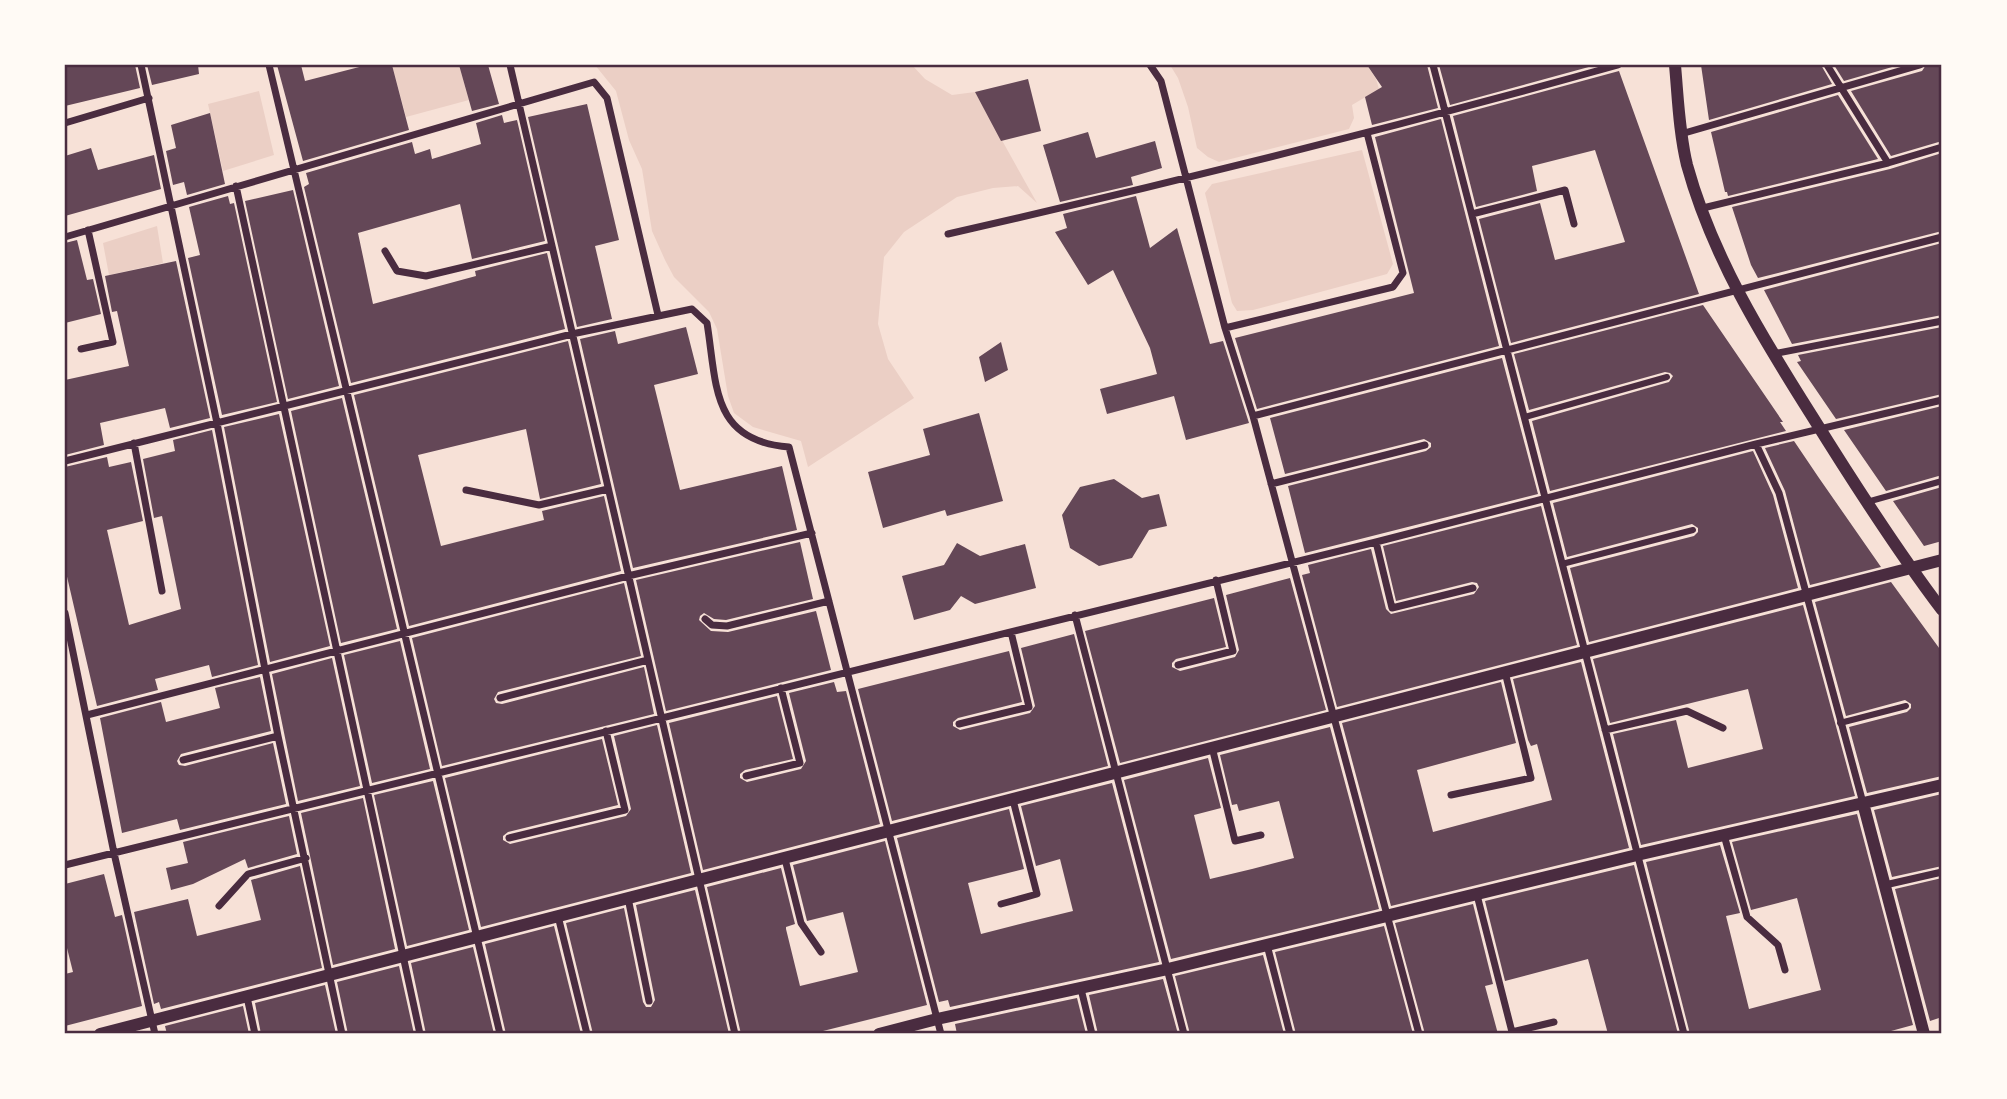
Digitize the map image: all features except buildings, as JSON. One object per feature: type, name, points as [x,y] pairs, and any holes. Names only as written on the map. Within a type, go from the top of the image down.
[{"type":"street","points":[[141,65],[173,205],[278,736],[342,1034]]},
{"type":"street","points":[[269,65],[500,1034]]},
{"type":"street","points":[[510,65],[735,1034]]},
{"type":"street","points":[[1150,65],[1161,81],[1225,328],[1253,416],[1419,1034]]},
{"type":"street","points":[[1433,65],[1684,1034]]},
{"type":"street","points":[[948,234],[1188,179],[1446,113],[1618,65]]},
{"type":"street","points":[[1675,65],[1681,134],[1688,166],[1736,290],[1773,354],[1867,502],[1910,568],[1942,610]]},
{"type":"street","points":[[1827,65],[1888,163]]},
{"type":"street","points":[[1681,134],[1920,65]]},
{"type":"street","points":[[65,237],[594,82],[607,98],[658,315]]},
{"type":"street","points":[[65,123],[149,98]]},
{"type":"street","points":[[1225,328],[1393,287],[1403,273],[1367,133]]},
{"type":"street","points":[[1703,208],[1888,163],[1942,147]]},
{"type":"street","points":[[236,186],[368,790],[401,957],[420,1034]]},
{"type":"street","points":[[1472,214],[1565,190],[1574,224]]},
{"type":"street","points":[[81,349],[113,342],[88,230]]},
{"type":"street","points":[[1253,416],[1942,237]]},
{"type":"street","points":[[385,251],[397,271],[426,276],[552,246]]},
{"type":"street","points":[[65,461],[572,334],[692,309],[707,323],[720,399],[729,421],[748,438],[766,445],[789,447],[941,1034]]},
{"type":"street","points":[[1773,354],[1942,321]]},
{"type":"street","points":[[1525,417],[1667,377]]},
{"type":"street","points":[[65,865],[1942,400]]},
{"type":"street","points":[[134,443],[162,591]]},
{"type":"street","points":[[1756,444],[1779,493],[1924,1034]]},
{"type":"street","points":[[1271,484],[1425,445]]},
{"type":"street","points":[[1867,502],[1942,481]]},
{"type":"street","points":[[466,490],[539,505],[608,489]]},
{"type":"street","points":[[1562,564],[1693,530]]},
{"type":"street","points":[[87,715],[404,636],[628,576],[812,533]]},
{"type":"street","points":[[1376,542],[1392,608],[1473,588]]},
{"type":"street","points":[[100,1034],[153,1028],[247,997],[1942,560]]},
{"type":"street","points":[[1178,665],[1233,652],[1216,580]]},
{"type":"street","points":[[705,619],[712,625],[727,626],[829,601]]},
{"type":"street","points":[[65,613],[153,1028]]},
{"type":"street","points":[[1075,615],[1184,1034]]},
{"type":"street","points":[[959,724],[1029,707],[1011,632]]},
{"type":"street","points":[[500,698],[648,660]]},
{"type":"street","points":[[1451,795],[1531,778],[1505,671]]},
{"type":"street","points":[[746,776],[800,763],[781,688]]},
{"type":"street","points":[[1840,723],[1906,706]]},
{"type":"street","points":[[1605,730],[1687,710],[1723,728]]},
{"type":"street","points":[[509,838],[625,810],[606,731]]},
{"type":"street","points":[[183,760],[278,736]]},
{"type":"street","points":[[1212,747],[1235,841],[1261,835]]},
{"type":"street","points":[[879,1034],[1168,969],[1637,855],[1942,785]]},
{"type":"street","points":[[1000,904],[1037,894],[1013,800]]},
{"type":"street","points":[[1724,835],[1747,917],[1778,945],[1785,970]]},
{"type":"street","points":[[219,906],[248,874],[306,858]]},
{"type":"street","points":[[785,859],[801,923],[821,952]]},
{"type":"street","points":[[1885,885],[1942,872]]},
{"type":"street","points":[[1477,895],[1512,1032],[1554,1022]]},
{"type":"street","points":[[628,898],[649,1001]]},
{"type":"street","points":[[558,916],[587,1034]]},
{"type":"street","points":[[1267,945],[1290,1034]]},
{"type":"street","points":[[1081,989],[1092,1034]]},
{"type":"street","points":[[247,997],[255,1034]]},
{"type":"shaded area","points":[[392,65],[459,65],[469,100],[406,117]]},
{"type":"shaded area","points":[[595,65],[912,65],[925,79],[952,95],[975,92],[1037,203],[1018,186],[993,188],[957,197],[904,232],[884,257],[878,324],[888,359],[914,398],[808,467],[801,441],[753,427],[734,413],[728,396],[717,329],[709,312],[674,277],[665,260],[652,231],[642,169],[629,140],[616,91]]},
{"type":"shaded area","points":[[1170,65],[1367,65],[1379,89],[1352,105],[1354,118],[1349,129],[1219,162],[1197,148],[1188,107],[1178,78]]},
{"type":"shaded area","points":[[259,91],[274,155],[223,171],[208,104]]},
{"type":"shaded area","points":[[1362,150],[1393,264],[1387,274],[1253,310],[1237,311],[1232,303],[1205,193],[1212,184]]},
{"type":"shaded area","points":[[157,226],[163,263],[109,275],[103,243]]}]
